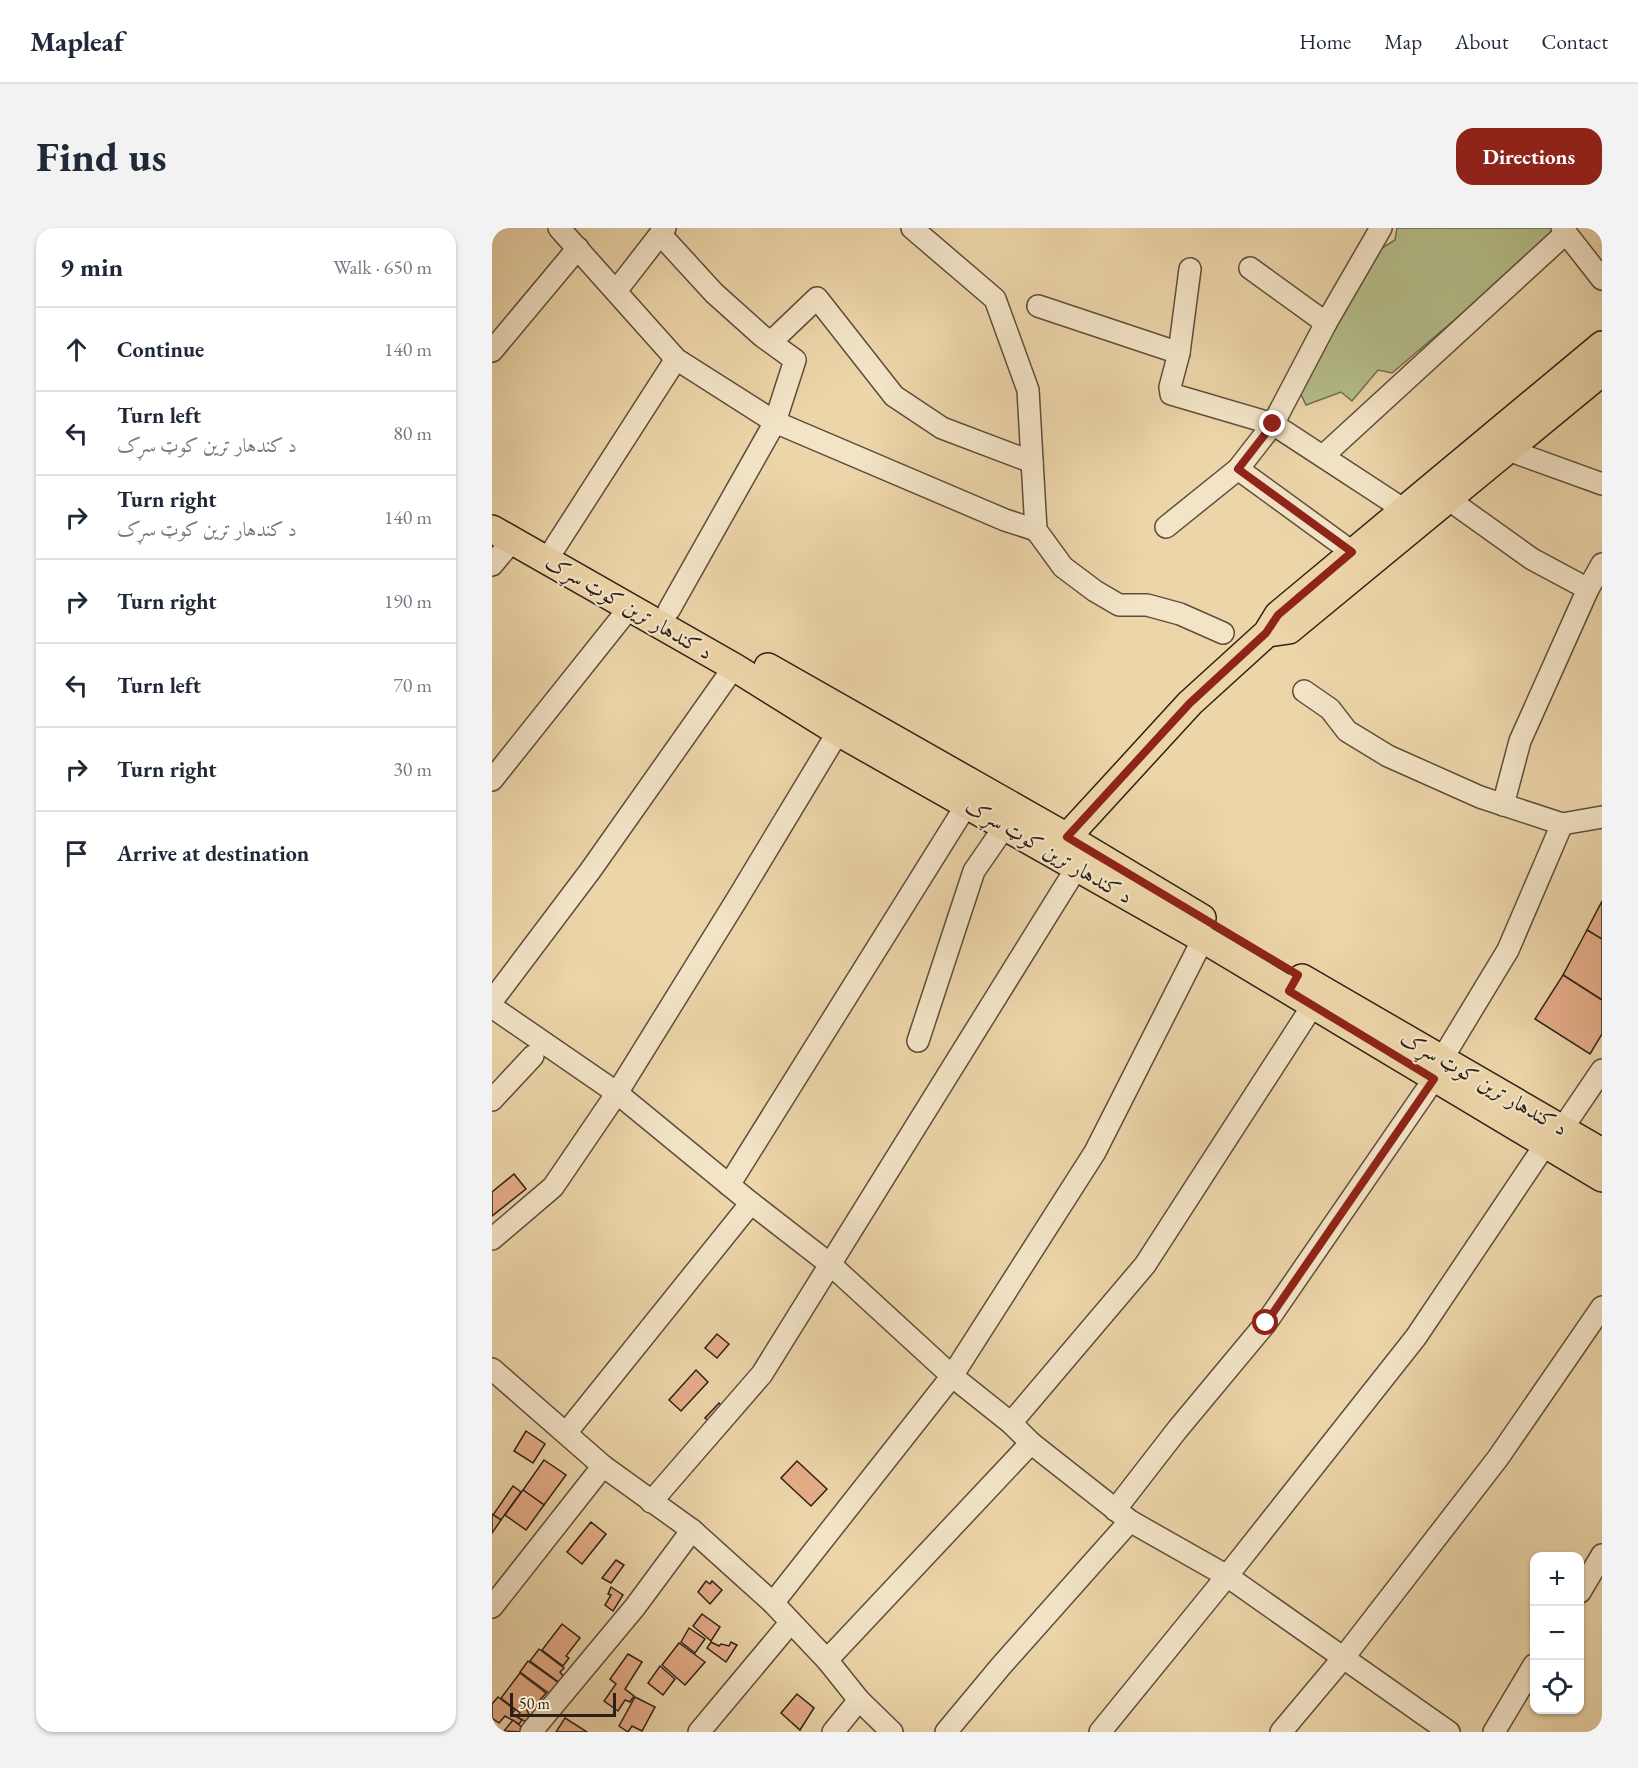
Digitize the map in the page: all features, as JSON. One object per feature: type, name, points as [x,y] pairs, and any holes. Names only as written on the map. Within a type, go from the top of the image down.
[{"type":"main road","points":[[1066,853],[1190,703],[1266,633],[1278,615],[1602,345]]},
{"type":"main road","points":[[1266,633],[1289,630],[1602,372]]},
{"type":"main road","name":"د کندهار ترين کوټ سړک","points":[[492,511],[669,610],[1203,939],[1294,983],[1313,1005],[1438,1069]]},
{"type":"main road","name":"د کندهار ترين کوټ سړک","points":[[502,535],[734,667],[838,732],[1005,826],[1066,853],[1294,983],[1553,1137],[1602,1178]]},
{"type":"main road","name":"د کندهار ترين کوټ سړک","points":[[1553,1137],[1602,1152]]},
{"type":"street","points":[[559,228],[676,359],[775,422],[1005,520],[1036,530]]},
{"type":"street","points":[[912,228],[995,299],[1028,390],[1036,530],[1063,567],[1095,591],[1119,605],[1147,605],[1179,614],[1222,633]]},
{"type":"street","points":[[1166,527],[1238,469],[1273,424],[1326,323],[1381,228]]},
{"type":"street","points":[[616,291],[663,231],[714,293],[795,360],[775,422],[669,610]]},
{"type":"street","points":[[1323,456],[1564,231],[1602,279]]},
{"type":"street","points":[[492,351],[578,248]]},
{"type":"street","points":[[1250,268],[1326,323]]},
{"type":"street","points":[[1190,269],[1179,353],[1170,387],[1171,394],[1273,424],[1403,509]]},
{"type":"street","points":[[771,342],[817,298],[894,396],[942,428],[1032,462]]},
{"type":"street","points":[[1038,306],[1179,353]]},
{"type":"street","points":[[555,548],[676,359]]},
{"type":"street","points":[[1508,450],[1602,484]]},
{"type":"street","points":[[1238,469],[1352,552]]},
{"type":"street","points":[[1448,499],[1532,559],[1588,589]]},
{"type":"street","points":[[492,565],[502,535]]},
{"type":"street","points":[[1503,805],[1520,741],[1588,589],[1602,564]]},
{"type":"street","points":[[492,780],[630,607]]},
{"type":"street","points":[[492,1001],[590,871],[734,667]]},
{"type":"street","points":[[1305,692],[1330,709],[1347,731],[1388,756],[1480,797],[1562,824],[1602,816]]},
{"type":"street","points":[[492,1239],[553,1187],[617,1093],[838,732]]},
{"type":"street","points":[[729,1185],[967,804]]},
{"type":"street","points":[[946,1732],[1123,1516],[1177,1430],[1266,1323],[1438,1069],[1508,950],[1562,824]]},
{"type":"street","points":[[918,1041],[974,872],[1005,826]]},
{"type":"street","points":[[651,1502],[762,1374],[831,1265],[1066,853]]},
{"type":"street","points":[[773,1603],[952,1376],[1095,1152],[1203,939]]},
{"type":"street","points":[[1011,1422],[1145,1265],[1313,1005]]},
{"type":"street","points":[[492,1007],[617,1093],[831,1265],[952,1376],[1011,1422],[1030,1443],[1123,1516],[1227,1576],[1449,1732]]},
{"type":"street","points":[[492,1100],[533,1056]]},
{"type":"street","points":[[1100,1732],[1416,1337],[1553,1137],[1602,1070]]},
{"type":"street","points":[[566,1433],[751,1203]]},
{"type":"street","points":[[1281,1732],[1344,1657],[1498,1458],[1602,1307]]},
{"type":"street","points":[[495,1381],[566,1433],[603,1466],[692,1530],[773,1603],[827,1659],[859,1700],[892,1732]]},
{"type":"street","points":[[827,1659],[1030,1443]]},
{"type":"street","points":[[492,1607],[603,1466]]},
{"type":"street","points":[[531,1732],[635,1607],[692,1530]]},
{"type":"street","points":[[1584,1585],[1602,1555]]},
{"type":"street","points":[[699,1732],[791,1622]]},
{"type":"street","points":[[1494,1732],[1530,1672]]},
{"type":"street","points":[[833,1732],[859,1700]]},
{"type":"green space","points":[[1397,228],[1554,228],[1557,233],[1392,373],[1378,370],[1352,401],[1341,392],[1306,405],[1299,390],[1374,253],[1395,240]]},
{"type":"building","points":[[1602,901],[1602,939],[1587,930]]},
{"type":"building","points":[[1587,930],[1602,939],[1602,1000],[1563,975]]},
{"type":"building","points":[[1563,975],[1602,1000],[1602,1034],[1590,1054],[1535,1019]]},
{"type":"building","points":[[514,1174],[526,1189],[492,1216],[492,1192]]},
{"type":"building","points":[[717,1334],[729,1344],[717,1358],[705,1348]]},
{"type":"building","points":[[696,1370],[708,1382],[681,1411],[669,1400]]},
{"type":"building","points":[[719,1403],[724,1408],[711,1423],[705,1418]]},
{"type":"building","points":[[526,1431],[545,1444],[533,1463],[514,1451]]},
{"type":"building","points":[[544,1460],[566,1475],[544,1505],[523,1490]]},
{"type":"building","points":[[797,1461],[827,1489],[811,1506],[781,1478]]},
{"type":"building","points":[[513,1486],[521,1492],[501,1520],[493,1515]]},
{"type":"building","points":[[523,1490],[544,1505],[526,1530],[505,1515]]},
{"type":"building","points":[[492,1514],[501,1520],[492,1533]]},
{"type":"building","points":[[591,1522],[606,1534],[582,1564],[567,1552]]},
{"type":"building","points":[[616,1560],[624,1565],[611,1583],[602,1578]]},
{"type":"building","points":[[706,1581],[710,1584],[712,1581],[722,1590],[710,1604],[698,1592]]},
{"type":"building","points":[[611,1587],[623,1595],[613,1611],[605,1605],[611,1595],[608,1594]]},
{"type":"building","points":[[702,1614],[720,1627],[711,1641],[693,1626]]},
{"type":"building","points":[[562,1624],[580,1638],[566,1656],[569,1658],[563,1666],[542,1650]]},
{"type":"building","points":[[689,1628],[705,1639],[695,1653],[681,1642]]},
{"type":"building","points":[[711,1642],[719,1646],[721,1644],[729,1646],[731,1642],[737,1645],[726,1662],[707,1648]]},
{"type":"building","points":[[679,1643],[705,1662],[685,1685],[662,1665]]},
{"type":"building","points":[[539,1649],[564,1668],[560,1672],[564,1677],[560,1683],[530,1661]]},
{"type":"building","points":[[628,1654],[642,1662],[625,1689],[634,1696],[630,1702],[625,1700],[618,1711],[604,1701],[616,1684],[610,1679]]},
{"type":"building","points":[[528,1661],[559,1683],[550,1694],[520,1672]]},
{"type":"building","points":[[660,1666],[675,1679],[663,1695],[648,1683]]},
{"type":"building","points":[[520,1673],[546,1693],[535,1706],[529,1704],[527,1710],[532,1722],[530,1724],[517,1717],[520,1713],[501,1698]]},
{"type":"building","points":[[797,1694],[814,1708],[800,1730],[781,1713]]},
{"type":"building","points":[[498,1697],[515,1710],[512,1714],[522,1720],[519,1724],[505,1716],[499,1723],[492,1718],[492,1704]]},
{"type":"building","points":[[635,1697],[655,1707],[642,1731],[632,1726],[628,1732],[619,1726]]},
{"type":"building","points":[[565,1718],[587,1732],[556,1732]]},
{"type":"building","points":[[513,1720],[524,1729],[522,1732],[504,1731]]},
{"type":"route","points":[[1266,1323],[1434,1079],[1289,991],[1298,975],[1067,837],[1190,703],[1266,633],[1278,615],[1352,552],[1238,469],[1273,424]]}]
